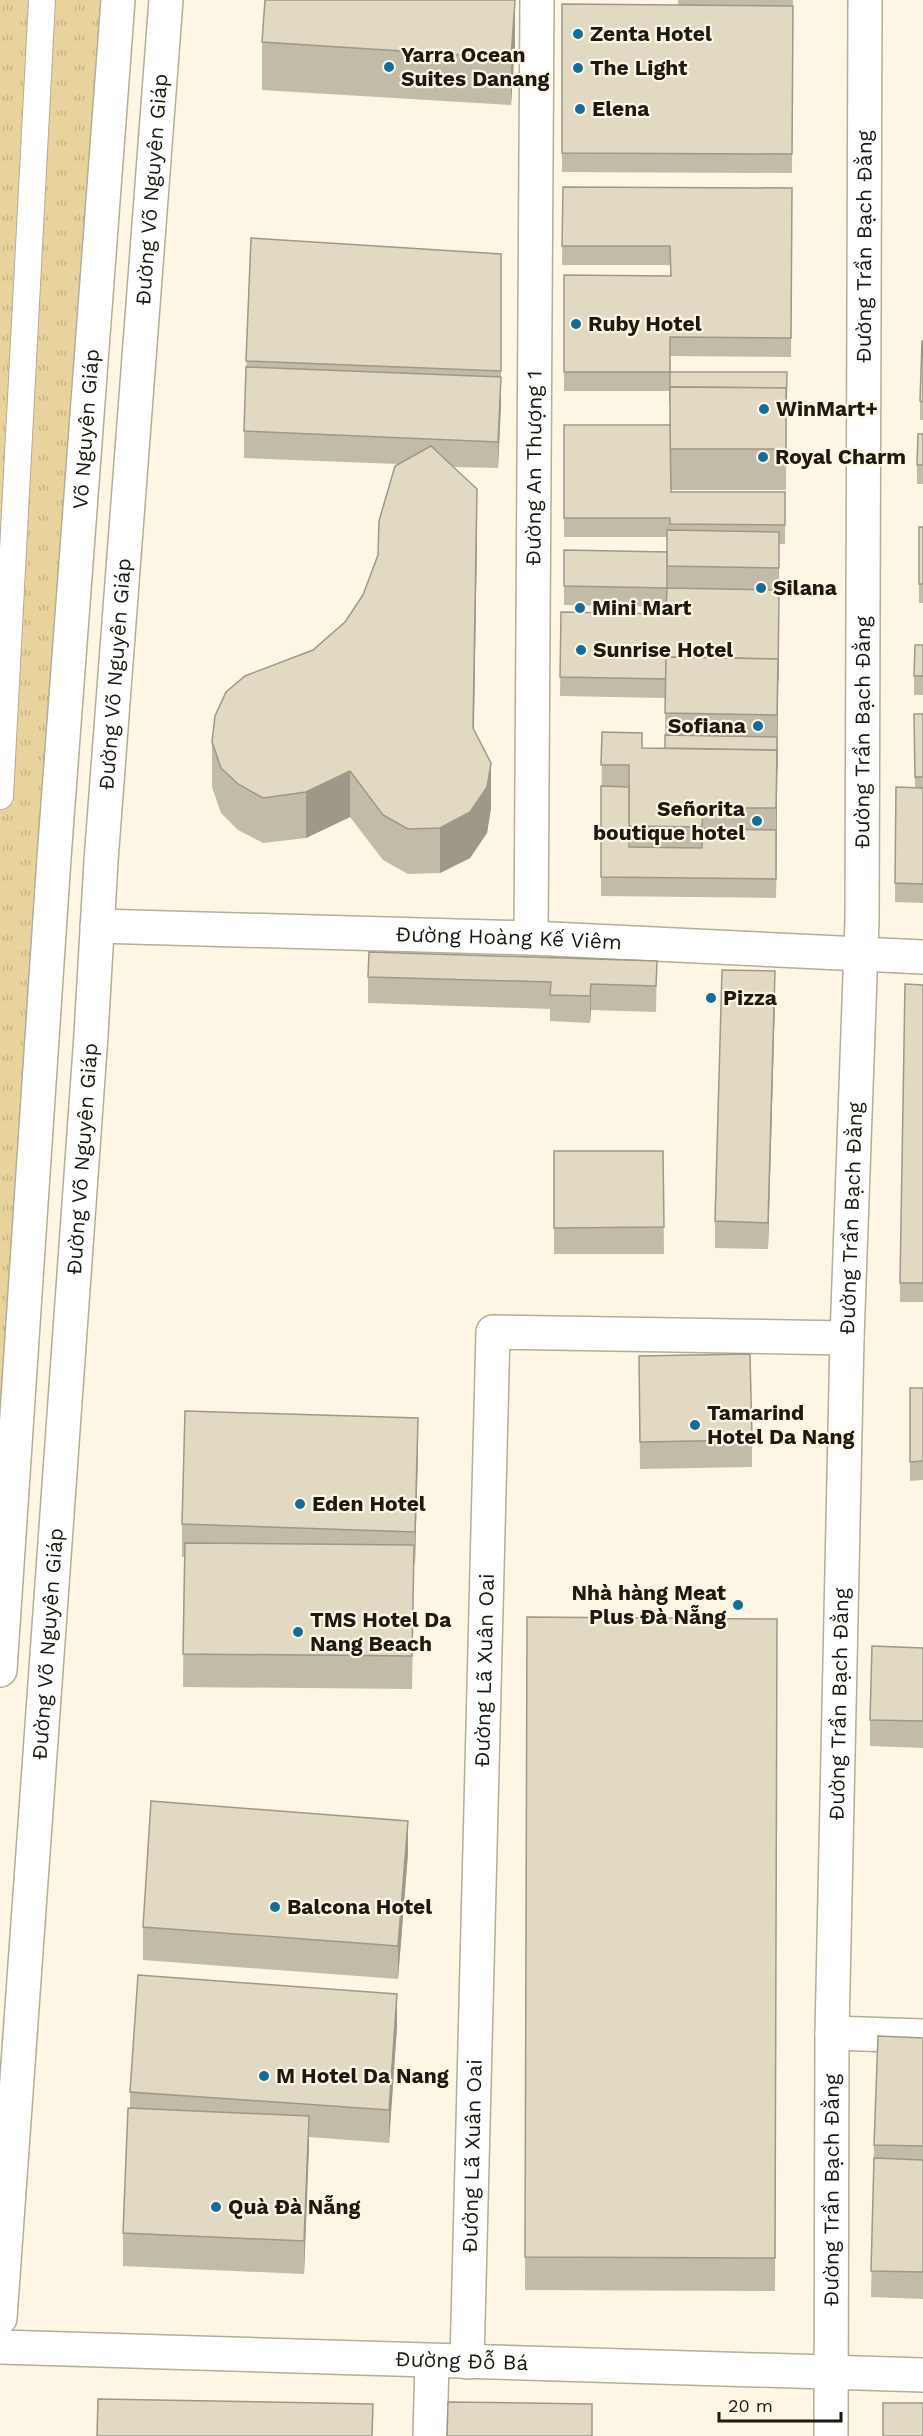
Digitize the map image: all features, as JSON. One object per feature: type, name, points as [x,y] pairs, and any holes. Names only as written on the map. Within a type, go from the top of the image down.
[{"type":"street","points":[[0,796],[42,0]]},
{"type":"street","name":"Võ Nguyên Giáp","points":[[49,924],[118,0]]},
{"type":"street","name":"Đường Võ Nguyên Giáp","points":[[0,2318],[97,926],[166,0]]},
{"type":"street","name":"Đường An Thượng 1","points":[[531,938],[537,0]]},
{"type":"street","name":"Đường Trần Bạch Đằng","points":[[831,2436],[832,2033],[847,1338],[862,955],[865,0]]},
{"type":"street","points":[[0,1670],[49,924]]},
{"type":"street","name":"Đường Hoàng Kế Viêm","points":[[49,924],[531,938],[923,957]]},
{"type":"street","name":"Đường Lã Xuân Oai","points":[[467,2362],[493,1332],[847,1338]]},
{"type":"street","points":[[832,2033],[923,2036]]},
{"type":"street","name":"Đường Đỗ Bá","points":[[0,2347],[923,2375]]},
{"type":"street","points":[[430,2436],[432,2361]]},
{"type":"green space","points":[[0,0],[102,0],[0,1532]]},
{"type":"building","points":[[265,0],[515,0],[511,58],[262,42]]},
{"type":"building","points":[[562,4],[793,6],[792,154],[562,153]]},
{"type":"building","points":[[563,187],[792,188],[791,338],[670,337],[670,372],[564,372],[564,275],[671,276],[670,246],[562,246]]},
{"type":"building","points":[[251,238],[501,254],[501,371],[246,361]]},
{"type":"building","points":[[923,341],[923,402],[920,401]]},
{"type":"building","points":[[246,367],[501,377],[498,442],[244,431]]},
{"type":"building","points":[[670,372],[787,372],[786,408],[786,388],[670,387]]},
{"type":"building","points":[[670,387],[786,388],[786,449],[670,449]]},
{"type":"building","points":[[564,425],[670,425],[671,492],[785,492],[785,525],[670,524],[670,518],[564,518]]},
{"type":"building","points":[[918,434],[923,434],[923,465],[917,465]]},
{"type":"building","points":[[431,446],[477,489],[473,728],[491,763],[487,787],[470,812],[440,828],[408,829],[383,815],[350,771],[306,792],[263,798],[238,784],[221,768],[212,742],[215,716],[226,692],[245,676],[313,650],[345,622],[363,595],[378,555],[379,521],[395,466]]},
{"type":"building","points":[[919,527],[923,527],[923,584],[919,584]]},
{"type":"building","points":[[667,530],[779,532],[779,568],[667,566]]},
{"type":"building","points":[[564,550],[667,552],[667,588],[564,586]]},
{"type":"building","points":[[667,588],[779,590],[778,681],[778,659],[666,657],[666,679],[560,677],[561,612],[666,614]]},
{"type":"building","points":[[915,645],[923,645],[923,676],[914,676]]},
{"type":"building","points":[[666,657],[778,659],[777,715],[665,713]]},
{"type":"building","points":[[914,714],[923,714],[923,777],[915,777]]},
{"type":"building","points":[[602,732],[642,733],[642,748],[777,750],[776,808],[703,808],[702,827],[629,826],[629,765],[601,765]]},
{"type":"building","points":[[665,735],[777,737],[777,750],[665,748]]},
{"type":"building","points":[[601,786],[629,787],[629,847],[702,848],[703,829],[776,830],[776,879],[601,877]]},
{"type":"building","points":[[896,787],[923,788],[923,884],[895,883]]},
{"type":"building","points":[[369,952],[657,961],[656,986],[591,984],[590,996],[550,995],[551,982],[368,977]]},
{"type":"building","points":[[722,970],[775,971],[768,1223],[715,1221]]},
{"type":"building","points":[[905,984],[923,985],[923,1283],[900,1283]]},
{"type":"building","points":[[554,1151],[663,1151],[664,1227],[554,1228]]},
{"type":"building","name":"Tamarind Hotel Da Nang","points":[[750,1354],[752,1440],[640,1442],[639,1356]]},
{"type":"building","points":[[910,1388],[923,1388],[923,1461],[910,1462]]},
{"type":"building","name":"Eden Hotel","points":[[185,1411],[418,1418],[415,1532],[182,1524]]},
{"type":"building","name":"TMS Hotel Da Nang Beach","points":[[185,1543],[414,1545],[412,1656],[183,1654]]},
{"type":"building","points":[[527,1617],[777,1619],[775,2258],[525,2257]]},
{"type":"building","points":[[872,1646],[923,1648],[923,1721],[870,1720]]},
{"type":"building","name":"Balcona Hotel","points":[[151,1801],[408,1821],[398,1946],[143,1927]]},
{"type":"building","name":"M Hotel Da Nang","points":[[138,1975],[397,1994],[389,2110],[130,2092]]},
{"type":"building","points":[[878,2036],[923,2038],[923,2146],[874,2145]]},
{"type":"building","name":"Quà Đà Nẵng","points":[[128,2108],[309,2116],[304,2241],[123,2233]]},
{"type":"building","points":[[874,2158],[923,2160],[923,2272],[871,2271]]},
{"type":"building","points":[[98,2399],[373,2404],[372,2436],[97,2436]]},
{"type":"building","points":[[448,2402],[592,2404],[592,2436],[447,2436]]},
{"type":"building","points":[[883,2403],[923,2403],[923,2436],[883,2436]]},
{"type":"place","name":"Zenta Hotel","points":[[578,34]]},
{"type":"place","name":"Yarra Ocean Suites Danang","points":[[389,67]]},
{"type":"place","name":"The Light","points":[[578,68]]},
{"type":"place","name":"Elena","points":[[580,109]]},
{"type":"place","name":"Ruby Hotel","points":[[576,324]]},
{"type":"place","name":"WinMart+","points":[[764,409]]},
{"type":"place","name":"Royal Charm","points":[[763,457]]},
{"type":"place","name":"Silana","points":[[761,588]]},
{"type":"place","name":"Mini Mart","points":[[580,608]]},
{"type":"place","name":"Sunrise Hotel","points":[[581,650]]},
{"type":"place","name":"Sofiana","points":[[758,726]]},
{"type":"place","name":"Señorita boutique hotel","points":[[757,821]]},
{"type":"place","name":"Pizza","points":[[711,998]]},
{"type":"place","name":"Tamarind Hotel Da Nang","points":[[695,1425]]},
{"type":"place","name":"Eden Hotel","points":[[300,1504]]},
{"type":"place","name":"Nhà hàng Meat Plus Đà Nẵng","points":[[738,1605]]},
{"type":"place","name":"TMS Hotel Da Nang Beach","points":[[298,1632]]},
{"type":"place","name":"Balcona Hotel","points":[[275,1907]]},
{"type":"place","name":"M Hotel Da Nang","points":[[264,2076]]},
{"type":"place","name":"Quà Đà Nẵng","points":[[216,2207]]}]
